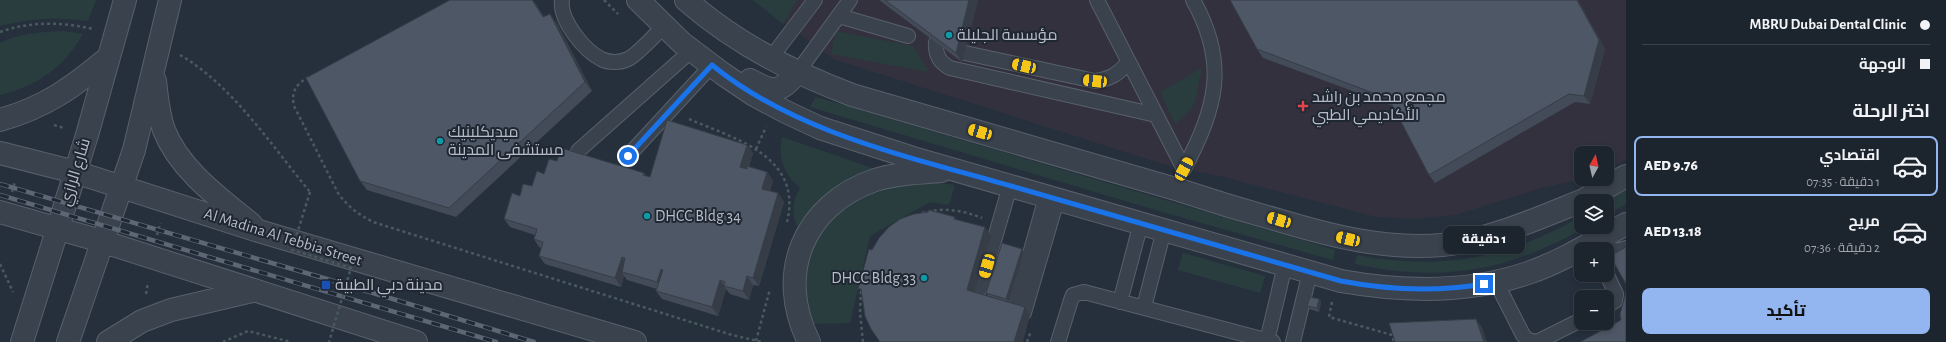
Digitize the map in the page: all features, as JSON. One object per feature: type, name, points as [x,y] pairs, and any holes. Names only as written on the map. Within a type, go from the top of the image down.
[{"type":"street","name":"شارع الرازي","points":[[22,342],[58,229],[125,0]]},
{"type":"street","points":[[68,342],[101,241],[134,150],[170,0]]},
{"type":"street","points":[[638,0],[664,26],[712,65],[754,95],[806,122],[884,149],[952,170],[1341,281],[1376,287],[1422,289],[1460,288],[1496,282],[1535,270],[1574,253]]},
{"type":"street","points":[[686,0],[705,17],[739,41],[770,59],[797,73],[852,95],[904,111],[1182,179],[1226,206],[1310,230],[1348,239],[1406,246],[1443,245],[1479,237],[1536,220],[1574,204]]},
{"type":"street","points":[[0,120],[32,109],[51,100],[68,90],[109,56]]},
{"type":"street","points":[[712,65],[739,74],[772,90],[779,90],[785,86],[797,73]]},
{"type":"street","points":[[153,67],[163,128],[180,159],[223,201],[262,232]]},
{"type":"street","name":"Al Madina Al Tebbia Street","points":[[0,153],[75,172],[262,232],[635,342]]},
{"type":"street","points":[[808,342],[800,326],[795,302],[794,278],[801,248],[808,232],[822,212],[841,196],[875,180],[952,170]]},
{"type":"street","points":[[1594,194],[1626,176]]},
{"type":"street","points":[[0,212],[101,241],[252,291],[416,342]]},
{"type":"street","points":[[1597,242],[1626,224]]},
{"type":"street","points":[[108,342],[142,321],[172,310],[252,291]]},
{"type":"lane","points":[[562,0],[563,16],[568,26],[591,53],[602,60],[616,62],[629,59],[664,26]]},
{"type":"lane","points":[[770,59],[815,0]]},
{"type":"lane","points":[[797,73],[850,0]]},
{"type":"lane","points":[[1097,0],[1156,115],[1182,179]]},
{"type":"lane","points":[[1182,179],[1209,111],[1215,86],[1216,60],[1210,38],[1193,0]]},
{"type":"lane","points":[[838,16],[908,36]]},
{"type":"lane","points":[[936,42],[935,50],[938,58],[943,64],[950,68],[1156,115]]},
{"type":"lane","points":[[578,151],[692,50]]},
{"type":"lane","points":[[965,53],[1095,81],[1105,80],[1113,76],[1128,62]]},
{"type":"lane","points":[[628,156],[712,65]]},
{"type":"lane","points":[[980,290],[1010,186]]},
{"type":"lane","points":[[1019,312],[1052,198]]},
{"type":"lane","points":[[1120,302],[1141,223]]},
{"type":"lane","points":[[1144,308],[1164,230]]},
{"type":"lane","points":[[1614,249],[1618,250],[1626,248]]},
{"type":"lane","points":[[1058,342],[1073,295],[1084,292],[1270,341],[1284,265]]},
{"type":"lane","points":[[1293,342],[1310,272]]},
{"type":"lane","points":[[1496,282],[1523,335],[1527,339],[1536,342],[1574,323]]},
{"type":"lane","points":[[1610,282],[1616,294],[1614,302]]},
{"type":"path","points":[[0,32],[22,26],[64,24],[116,34]]},
{"type":"path","points":[[158,46],[180,55],[216,82],[238,104],[310,192],[292,250],[351,268],[328,342]]},
{"type":"path","points":[[179,61],[182,48]]},
{"type":"path","points":[[315,74],[296,85],[292,98],[294,106],[338,193],[347,206],[359,215],[380,224],[732,335],[762,342]]},
{"type":"path","points":[[670,111],[756,149],[775,164],[786,186],[789,200],[789,213],[785,228]]},
{"type":"path","points":[[756,149],[768,122]]},
{"type":"path","points":[[145,295],[164,200]]},
{"type":"path","points":[[919,214],[937,210],[964,211],[999,224]]},
{"type":"path","points":[[1341,281],[1337,299],[1333,298],[1329,317],[1392,335],[1394,342]]},
{"type":"path","points":[[862,287],[860,312],[863,342]]},
{"type":"path","points":[[756,341],[770,288]]},
{"type":"path","points":[[223,342],[248,331],[291,342]]},
{"type":"shaded area","name":"مجمع محمد بن راشد الأكاديمي الطبي","points":[[753,0],[1626,0],[1626,159],[1614,166],[1614,146],[1574,146],[1574,181],[1538,189],[1456,215],[1416,219],[1376,217],[1224,177],[1163,164],[833,59]]},
{"type":"green space","points":[[0,0],[96,0],[88,21],[44,19],[23,21],[0,26]]},
{"type":"green space","points":[[753,0],[797,0],[783,24]]},
{"type":"green space","points":[[63,31],[83,34],[76,46],[67,56],[49,74],[26,86],[0,95],[0,43],[23,35]]},
{"type":"green space","points":[[836,31],[913,46],[929,72],[831,54]]},
{"type":"green space","points":[[1202,68],[1195,101],[1192,108],[1175,124],[1160,92]]},
{"type":"green space","points":[[816,97],[1335,250],[1333,260],[1152,209],[810,107]]},
{"type":"green space","points":[[782,137],[881,171],[810,212],[797,227],[794,217],[794,203],[800,188],[789,177],[783,165],[781,158]]},
{"type":"green space","points":[[922,181],[955,185],[949,205],[930,202],[870,236],[850,323],[811,324],[805,285],[807,265],[813,246],[830,218],[871,190]]},
{"type":"green space","points":[[1626,189],[1626,204],[1614,211],[1614,196]]},
{"type":"green space","points":[[1574,220],[1574,233],[1557,242],[1529,254],[1502,263],[1474,269],[1446,272],[1417,272],[1387,270],[1355,264],[1357,255],[1387,260],[1416,262],[1473,258],[1527,242],[1554,231]]},
{"type":"green space","points":[[1183,253],[1265,276],[1260,293],[1178,270]]},
{"type":"building","name":"ميديكلينيك مستشفى المدينة","points":[[450,0],[532,0],[543,17],[550,14],[585,82],[449,208],[360,181],[306,78]]},
{"type":"building","name":"مؤسسة الجليلة","points":[[885,0],[969,0],[956,53]]},
{"type":"building","points":[[1230,0],[1577,0],[1599,40],[1584,96],[1569,94],[1429,175],[1389,99],[1257,49]]},
{"type":"building","name":"DHCC Bldg 34","points":[[667,120],[747,145],[740,167],[747,169],[747,166],[767,172],[762,189],[778,193],[753,278],[747,276],[743,291],[724,286],[725,282],[720,280],[712,307],[656,291],[663,270],[661,269],[657,282],[622,272],[625,258],[622,257],[615,278],[539,256],[543,242],[534,239],[537,229],[504,219],[512,193],[520,196],[523,184],[532,186],[537,171],[544,174],[549,159],[557,161],[561,148],[644,173],[643,175],[650,177]]},
{"type":"building","name":"DHCC Bldg 33","points":[[929,210],[955,217],[954,219],[985,227],[967,290],[1025,307],[1014,342],[880,342],[871,329],[865,316],[861,289],[858,289],[869,249],[872,250],[879,238],[889,227],[900,219],[914,214],[928,212]]},
{"type":"building","points":[[1002,243],[1022,249],[1006,299],[986,293]]},
{"type":"building","points":[[1626,247],[1626,284],[1614,263],[1614,254]]},
{"type":"building","points":[[1626,292],[1626,342],[1580,342],[1602,330],[1614,330],[1614,324],[1621,320],[1620,314]]},
{"type":"building","points":[[1310,297],[1319,299],[1317,308],[1307,306]]},
{"type":"building","points":[[1476,319],[1484,342],[1395,342],[1389,323]]},
{"type":"railway","points":[[0,184],[327,279],[534,342]]},
{"type":"railway","points":[[0,195],[496,342]]},
{"type":"place","name":"مؤسسة الجليلة","points":[[949,35]]},
{"type":"place","name":"مجمع محمد بن راشد الأكاديمي الطبي","points":[[1303,106]]},
{"type":"place","name":"ميديكلينيك مستشفى المدينة","points":[[440,141]]},
{"type":"place","name":"DHCC Bldg 34","points":[[647,216]]},
{"type":"place","name":"DHCC Bldg 33","points":[[924,278]]},
{"type":"place","name":"مدينة دبي الطبية","points":[[326,285]]},
{"type":"route","points":[[628,156],[712,65],[754,95],[820,128],[913,158],[1341,281],[1376,287],[1422,289],[1460,288],[1484,284]]}]
